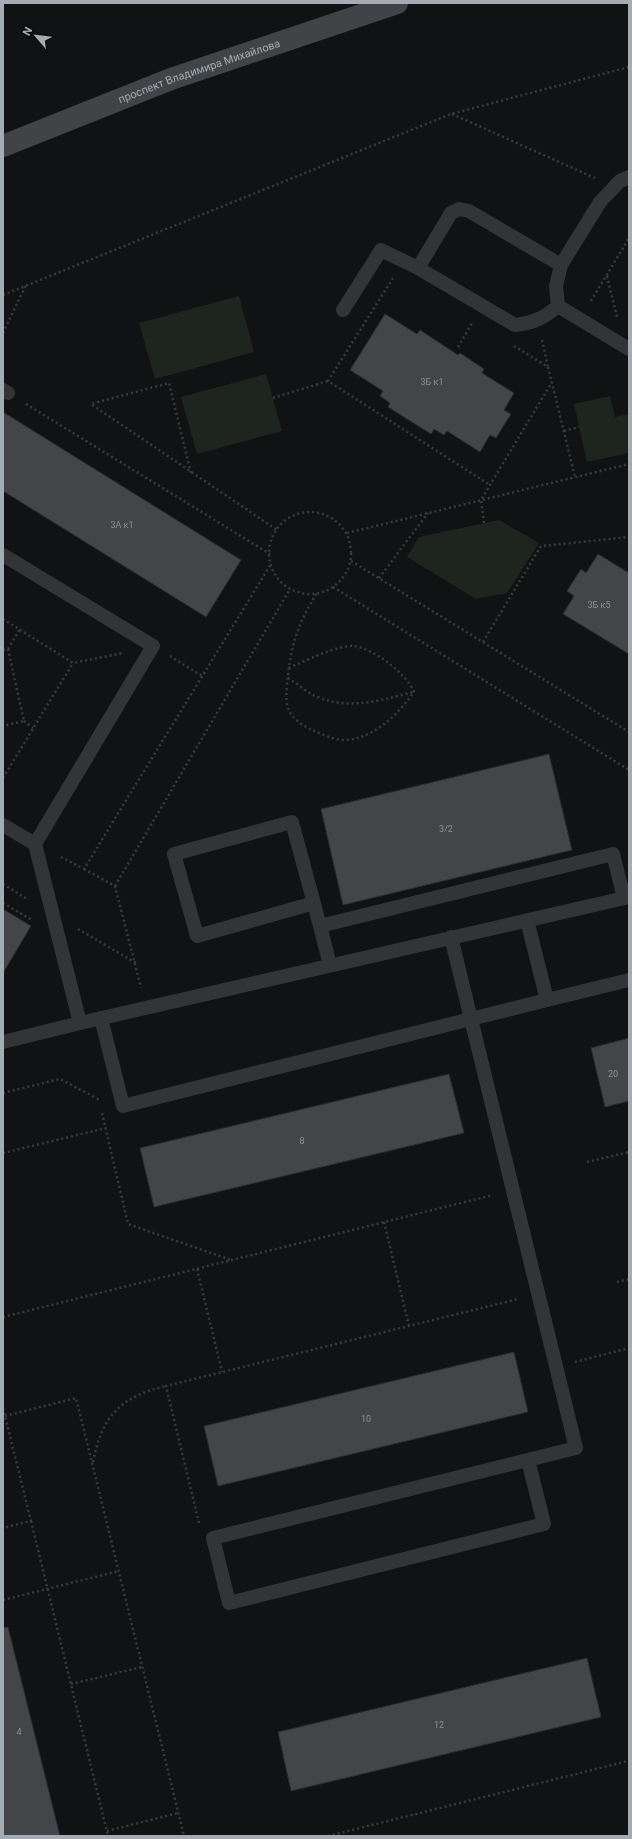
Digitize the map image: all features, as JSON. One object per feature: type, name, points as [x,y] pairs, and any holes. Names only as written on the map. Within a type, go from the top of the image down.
[{"type":"main road","name":"проспект Владимира Михайлова","points":[[3,146],[170,79],[397,3]]},
{"type":"lane","points":[[558,306],[556,286],[561,265],[600,202],[620,181],[629,177]]},
{"type":"lane","points":[[418,268],[451,213],[459,210],[469,211],[561,265]]},
{"type":"lane","points":[[343,310],[380,250],[418,268],[515,326],[533,323],[546,316],[558,306]]},
{"type":"lane","points":[[558,306],[629,349]]},
{"type":"lane","points":[[3,555],[152,646],[35,844]]},
{"type":"lane","points":[[314,903],[197,936],[174,854],[292,822],[314,903],[330,965]]},
{"type":"lane","points":[[3,825],[35,844],[80,1023]]},
{"type":"lane","points":[[3,1042],[627,897],[613,854],[320,926]]},
{"type":"lane","points":[[527,920],[547,1000]]},
{"type":"lane","points":[[451,938],[576,1448],[213,1538],[229,1603],[544,1524],[528,1460]]},
{"type":"lane","points":[[102,1018],[123,1106],[629,980]]},
{"type":"path","points":[[3,294],[451,114],[629,67]]},
{"type":"path","points":[[451,114],[615,187]]},
{"type":"path","points":[[588,306],[629,238]]},
{"type":"path","points":[[273,398],[328,381],[396,273]]},
{"type":"path","points":[[607,275],[618,318]]},
{"type":"path","points":[[3,333],[26,285]]},
{"type":"path","points":[[458,347],[474,321],[467,317]]},
{"type":"path","points":[[537,320],[575,477]]},
{"type":"path","points":[[510,344],[548,367]]},
{"type":"path","points":[[328,381],[490,485]]},
{"type":"path","points":[[484,523],[481,500],[552,382]]},
{"type":"path","points":[[191,473],[169,383],[91,404],[191,473],[277,530]]},
{"type":"path","points":[[6,392],[270,554]]},
{"type":"path","points":[[564,431],[579,427]]},
{"type":"path","points":[[346,533],[629,464]]},
{"type":"path","points":[[310,511],[324,514],[338,521],[346,533],[351,546],[350,561],[345,576],[333,587],[317,593],[299,592],[290,589],[278,578],[271,564],[270,554],[269,549],[273,534],[282,522],[295,514],[310,511]]},
{"type":"path","points":[[379,578],[428,513]]},
{"type":"path","points":[[482,642],[541,546],[629,537]]},
{"type":"path","points":[[350,561],[629,732]]},
{"type":"path","points":[[84,869],[271,564]]},
{"type":"path","points":[[333,587],[629,770]]},
{"type":"path","points":[[146,1008],[116,886],[290,589]]},
{"type":"path","points":[[317,593],[297,629],[290,653],[288,709],[302,726],[327,736],[346,740],[368,733],[387,722],[414,692]]},
{"type":"path","points":[[3,619],[73,663],[152,646],[202,676]]},
{"type":"path","points":[[20,629],[8,649],[24,721],[33,728]]},
{"type":"path","points":[[289,668],[313,657],[353,646],[372,653],[392,665],[410,683],[414,692]]},
{"type":"path","points":[[3,650],[8,649]]},
{"type":"path","points":[[3,778],[73,663]]},
{"type":"path","points":[[288,678],[312,694],[331,702],[349,704],[374,702],[414,692]]},
{"type":"path","points":[[3,726],[24,721]]},
{"type":"path","points":[[35,844],[116,886]]},
{"type":"path","points":[[3,903],[32,921]]},
{"type":"path","points":[[53,914],[136,964]]},
{"type":"path","points":[[3,1093],[60,1079],[98,1099],[123,1106]]},
{"type":"path","points":[[97,1091],[128,1224],[231,1260]]},
{"type":"path","points":[[3,1153],[106,1128]]},
{"type":"path","points":[[587,1162],[629,1152]]},
{"type":"path","points":[[3,1317],[513,1190]]},
{"type":"path","points":[[384,1222],[409,1326]]},
{"type":"path","points":[[197,1269],[222,1372]]},
{"type":"path","points":[[617,1282],[629,1279]]},
{"type":"path","points":[[93,1465],[97,1442],[107,1421],[123,1404],[143,1392],[539,1294]]},
{"type":"path","points":[[557,1366],[629,1348]]},
{"type":"path","points":[[166,1386],[200,1524]]},
{"type":"path","points":[[5,1416],[76,1398],[184,1836]]},
{"type":"path","points":[[3,1408],[108,1836]]},
{"type":"path","points":[[3,1528],[31,1521]]},
{"type":"path","points":[[3,1600],[119,1571]]},
{"type":"path","points":[[71,1684],[142,1667]]},
{"type":"path","points":[[328,1836],[628,1761]]},
{"type":"path","points":[[107,1831],[178,1813]]},
{"type":"shaded area","points":[[239,296],[254,352],[155,379],[139,323]]},
{"type":"shaded area","points":[[266,374],[282,431],[197,454],[181,397]]},
{"type":"shaded area","points":[[610,396],[615,417],[629,414],[629,453],[587,462],[574,404]]},
{"type":"shaded area","points":[[499,520],[539,543],[507,593],[476,599],[407,557],[419,537]]},
{"type":"building","points":[[385,314],[417,334],[420,330],[458,355],[460,353],[484,369],[482,373],[514,393],[504,410],[511,414],[496,438],[490,435],[480,452],[447,431],[444,435],[434,429],[431,434],[388,407],[390,403],[380,396],[383,391],[350,370]]},
{"type":"building","points":[[3,412],[241,560],[206,617],[3,491]]},
{"type":"building","points":[[598,554],[629,573],[629,654],[563,614],[574,596],[567,591],[581,569],[586,573]]},
{"type":"building","points":[[549,754],[572,850],[343,905],[321,809]]},
{"type":"building","points":[[3,909],[31,926],[3,973]]},
{"type":"building","points":[[629,1038],[629,1101],[605,1107],[591,1048]]},
{"type":"building","points":[[449,1074],[464,1133],[154,1207],[140,1148]]},
{"type":"building","points":[[514,1352],[528,1412],[218,1486],[204,1426]]},
{"type":"building","points":[[8,1627],[60,1836],[3,1836],[3,1628]]},
{"type":"building","points":[[587,1658],[601,1717],[291,1791],[278,1732]]}]
